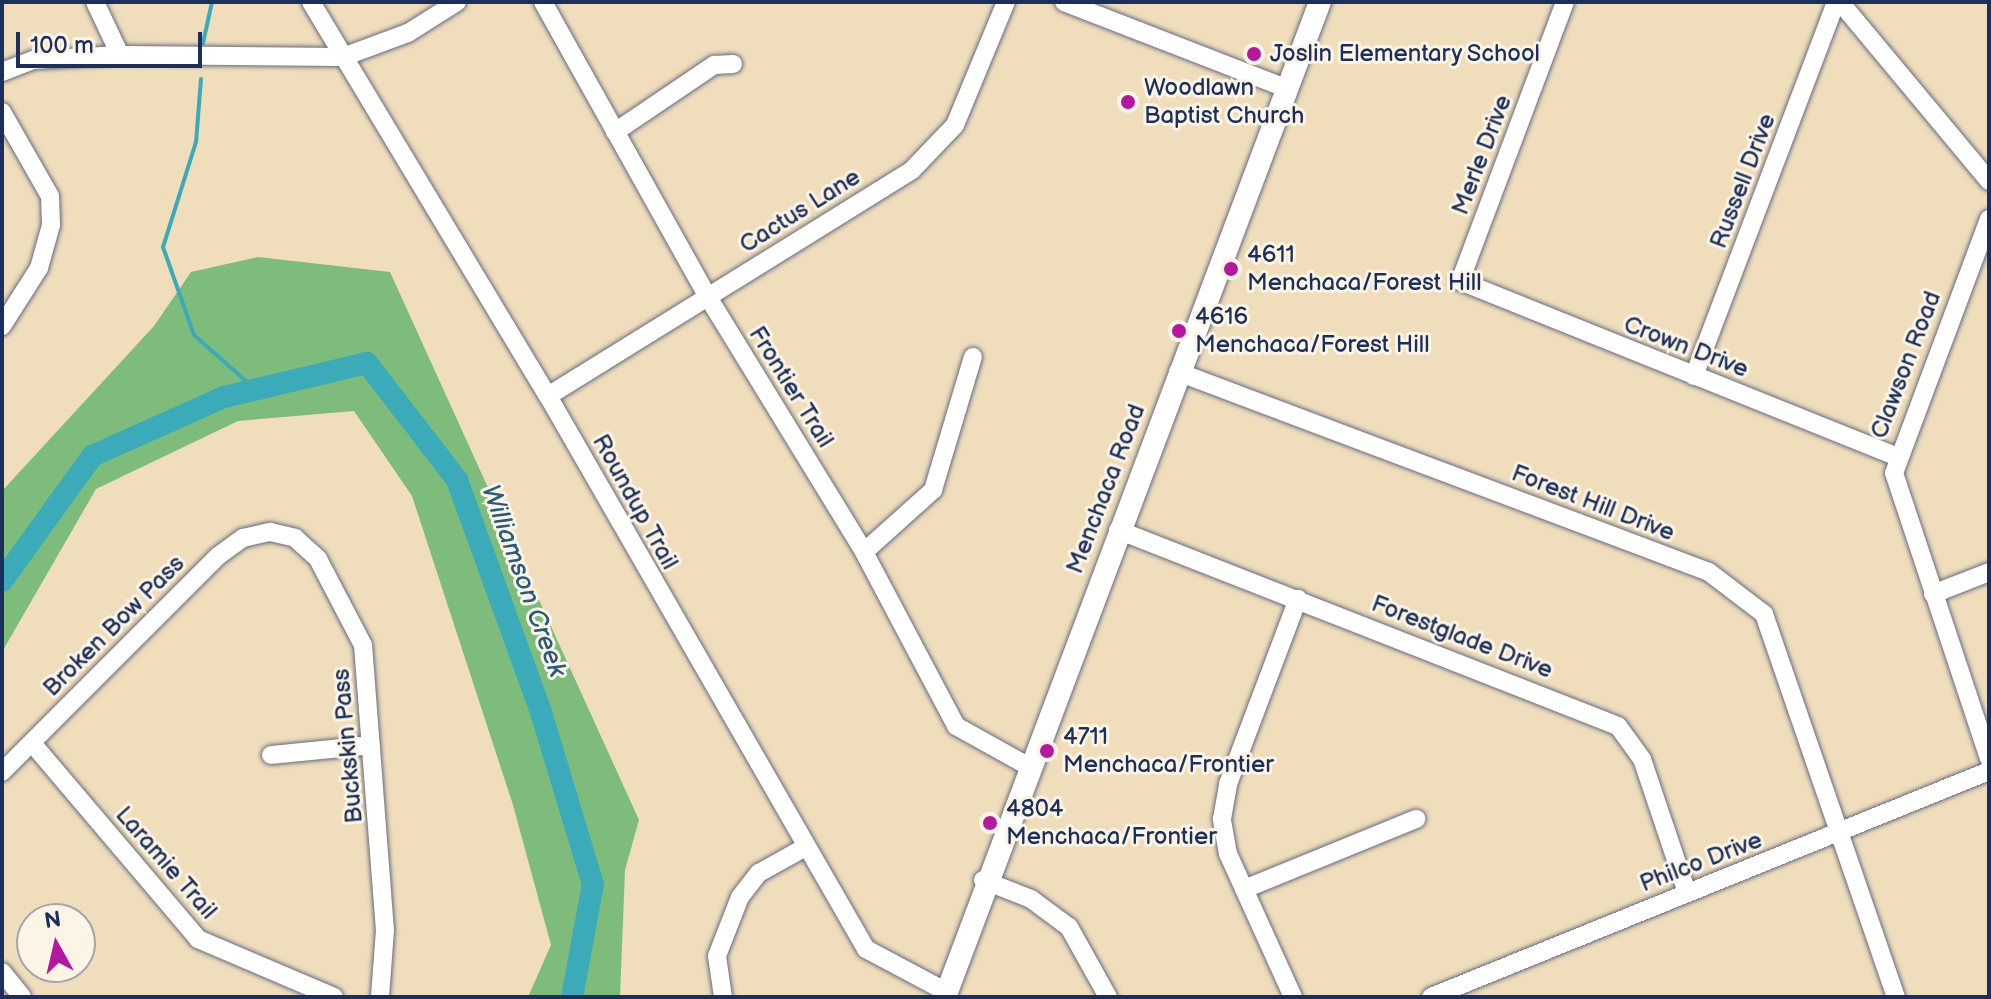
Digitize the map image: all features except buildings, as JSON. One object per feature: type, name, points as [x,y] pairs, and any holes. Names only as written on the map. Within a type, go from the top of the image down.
[{"type":"main road","name":"Menchaca Road","points":[[946,994],[983,880],[1320,2]]},
{"type":"street","points":[[95,2],[120,55]]},
{"type":"street","name":"Roundup Trail","points":[[311,2],[548,396],[802,849],[866,949],[946,994]]},
{"type":"street","points":[[2,72],[33,60],[120,55],[343,57],[408,33],[457,2]]},
{"type":"street","name":"Frontier Trail","points":[[543,2],[708,297],[864,552],[956,726],[1028,766]]},
{"type":"street","name":"Cactus Lane","points":[[548,396],[912,170],[955,125],[1006,2]]},
{"type":"street","points":[[1064,2],[1288,89]]},
{"type":"street","name":"Merle Drive","points":[[1460,281],[1565,2]]},
{"type":"street","points":[[1838,2],[1989,181]]},
{"type":"street","name":"Russell Drive","points":[[1694,376],[1838,2]]},
{"type":"street","points":[[615,132],[714,65],[733,64]]},
{"type":"street","points":[[2,112],[50,196],[51,225],[39,268],[2,326]]},
{"type":"street","name":"Clawson Road","points":[[1989,219],[1896,456],[1896,491],[1989,758]]},
{"type":"street","name":"Crown Drive","points":[[1460,281],[1896,456]]},
{"type":"street","points":[[864,552],[933,490],[973,357]]},
{"type":"street","name":"Forest Hill Drive","points":[[1178,372],[1709,572],[1764,614],[1842,834],[1891,995]]},
{"type":"street","name":"Forestglade Drive","points":[[1118,530],[1618,726],[1642,759],[1687,893]]},
{"type":"street","name":"Broken Bow Pass","points":[[2,772],[218,556],[270,532]]},
{"type":"street","name":"Buckskin Pass","points":[[270,532],[307,549],[344,600],[363,645],[385,930],[380,997]]},
{"type":"street","points":[[1933,594],[1989,572]]},
{"type":"street","points":[[1293,997],[1247,888],[1228,854],[1222,819],[1228,784],[1298,599]]},
{"type":"street","name":"Laramie Trail","points":[[32,743],[198,939],[334,997]]},
{"type":"street","points":[[271,755],[371,745]]},
{"type":"street","name":"Philco Drive","points":[[1431,997],[1842,834],[1989,771]]},
{"type":"street","points":[[1247,888],[1416,819]]},
{"type":"street","points":[[723,997],[717,956],[740,897],[759,873],[802,849]]},
{"type":"street","points":[[983,880],[1031,899],[1069,927],[1108,997]]},
{"type":"street","points":[[3,978],[22,997]]},
{"type":"green space","points":[[258,257],[390,272],[639,820],[625,870],[620,997],[528,997],[551,945],[513,805],[412,496],[354,411],[238,421],[96,489],[2,652],[2,491],[154,326],[191,272]]},
{"type":"waterway","points":[[203,43],[212,2]]},
{"type":"waterway","points":[[201,79],[196,142],[163,247],[194,335],[254,388]]},
{"type":"waterway","name":"Williamson Creek","points":[[2,581],[92,456],[224,397],[367,363],[457,480],[540,709],[593,884],[572,997]]},
{"type":"place","name":"Joslin Elementary School","points":[[1254,54]]},
{"type":"place","name":"Woodlawn Baptist Church","points":[[1128,102]]},
{"type":"place","name":"4611 Menchaca/Forest Hill","points":[[1231,269]]},
{"type":"place","name":"4616 Menchaca/Forest Hill","points":[[1179,331]]},
{"type":"place","name":"4711 Menchaca/Frontier","points":[[1047,751]]},
{"type":"place","name":"4804 Menchaca/Frontier","points":[[990,823]]}]
